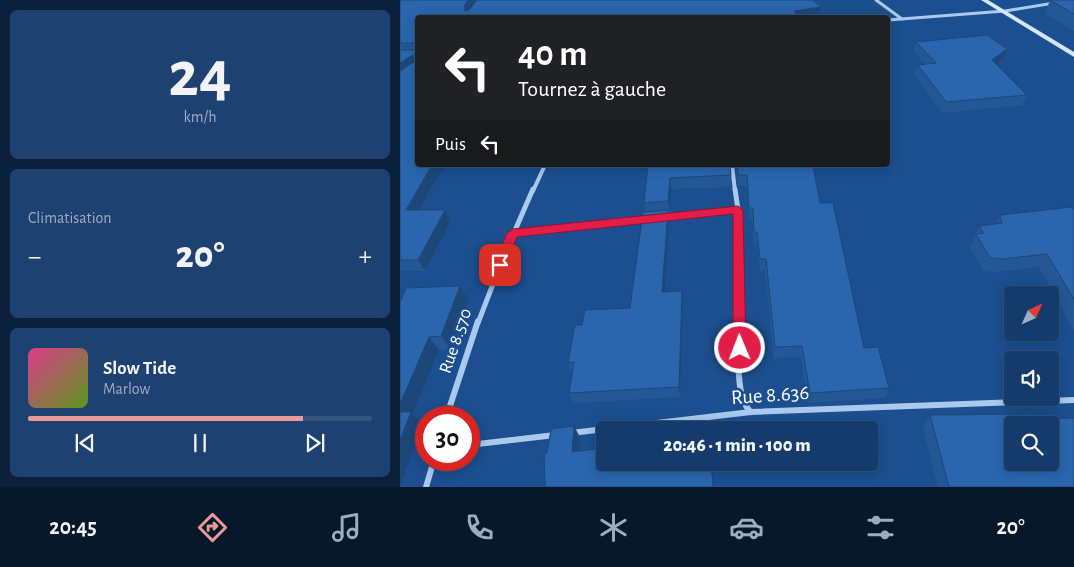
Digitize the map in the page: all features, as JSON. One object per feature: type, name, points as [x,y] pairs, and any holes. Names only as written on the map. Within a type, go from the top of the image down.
[{"type":"main road","points":[[984,0],[1005,11],[1074,55]]},
{"type":"street","points":[[876,0],[903,19]]},
{"type":"street","points":[[890,20],[1005,11],[1064,2]]},
{"type":"street","name":"Rue 8.570","points":[[450,406],[468,345],[513,233],[544,167]]},
{"type":"street","points":[[732,167],[738,210],[740,387],[744,406],[751,412]]},
{"type":"street","points":[[513,233],[738,210]]},
{"type":"street","name":"Rue 8.636","points":[[480,443],[751,412],[1074,400]]},
{"type":"street","points":[[426,487],[431,471]]},
{"type":"building","points":[[400,0],[468,0],[464,6],[465,11],[469,10],[477,0],[813,0],[821,7],[794,11],[796,15],[415,15],[415,44],[400,43]]},
{"type":"building","points":[[1050,0],[1074,0],[1074,14]]},
{"type":"building","points":[[987,35],[1007,49],[992,60],[1027,95],[946,102],[918,65],[936,63],[916,42]]},
{"type":"building","points":[[415,48],[415,56],[413,55],[400,63],[400,50],[414,50]]},
{"type":"building","points":[[415,61],[415,167],[431,167],[406,210],[445,210],[418,260],[400,260],[400,71]]},
{"type":"building","points":[[648,167],[730,167],[731,175],[670,178],[668,201],[644,203]]},
{"type":"building","points":[[737,167],[813,167],[820,203],[833,203],[864,348],[878,347],[889,388],[810,393],[802,346],[775,347],[766,259],[760,259],[757,232],[754,232],[753,208],[749,208],[747,175],[738,175]]},
{"type":"building","points":[[1072,207],[1074,210],[1074,299],[1047,254],[1002,259],[990,258],[976,234],[984,233],[979,226],[1002,223],[1000,215]]},
{"type":"building","points":[[668,210],[662,292],[682,291],[679,387],[569,393],[574,362],[568,363],[575,325],[582,325],[585,310],[630,308],[643,212]]},
{"type":"building","points":[[460,286],[441,336],[429,337],[400,404],[400,302],[406,288]]},
{"type":"building","points":[[400,412],[411,412],[400,440]]},
{"type":"building","points":[[1035,414],[1036,416],[1004,416],[1004,471],[1059,471],[1059,418],[1074,418],[1074,487],[949,487],[930,415]]},
{"type":"building","points":[[574,426],[572,452],[596,449],[596,471],[712,471],[713,487],[545,487],[544,454],[547,453],[551,429]]},
{"type":"route","points":[[500,265],[513,233],[738,210],[740,348]]}]
